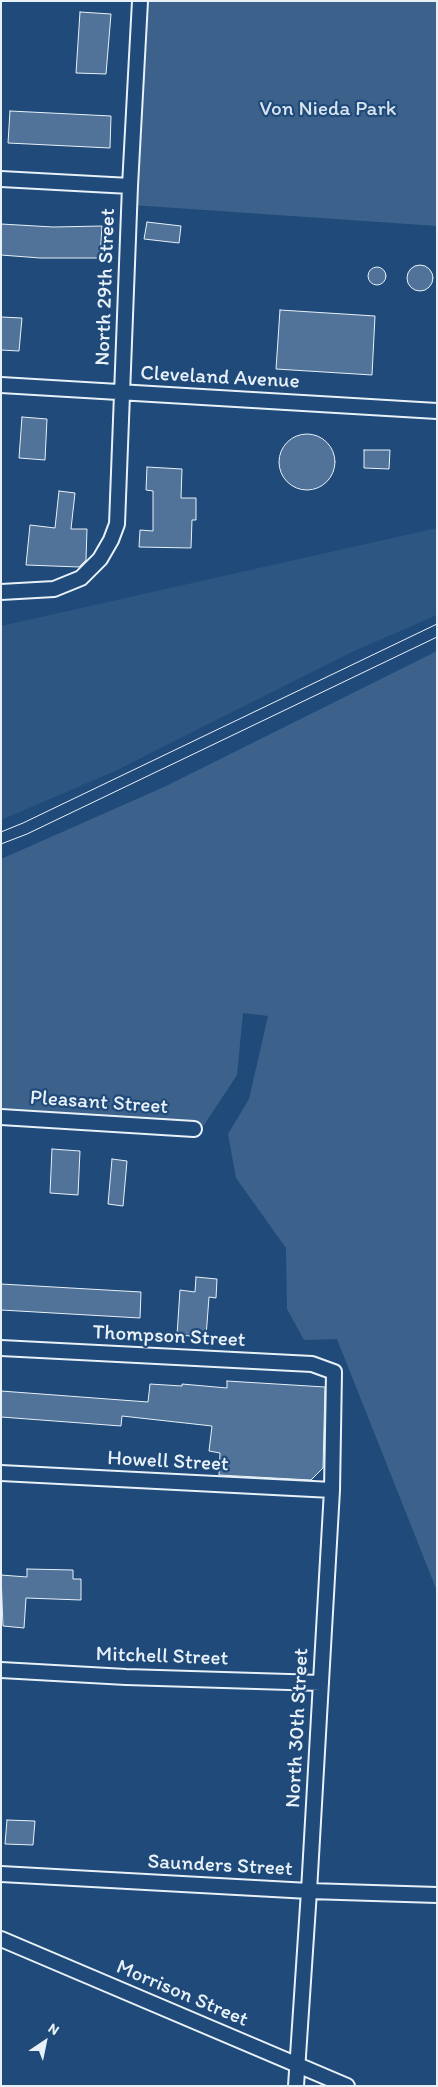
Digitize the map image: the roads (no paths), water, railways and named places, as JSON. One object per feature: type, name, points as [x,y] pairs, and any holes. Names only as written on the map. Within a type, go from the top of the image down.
[{"type":"street","name":"North 29th Street","points":[[1,592],[54,589],[81,578],[100,559],[111,540],[117,524],[130,186],[140,1]]},
{"type":"street","points":[[1,180],[130,186]]},
{"type":"street","name":"Cleveland Avenue","points":[[1,385],[437,411]]},
{"type":"street","name":"Pleasant Street","points":[[1,1117],[194,1129]]},
{"type":"street","name":"Thompson Street","points":[[1,1348],[312,1364],[334,1372]]},
{"type":"street","name":"North 30th Street","points":[[296,2086],[332,1490],[334,1372]]},
{"type":"street","name":"Howell Street","points":[[1,1473],[332,1490]]},
{"type":"street","name":"Mitchell Street","points":[[1,1670],[126,1677],[320,1683]]},
{"type":"street","name":"Saunders Street","points":[[1,1874],[437,1896]]},
{"type":"street","name":"Morrison Street","points":[[1,1939],[296,2066],[347,2086]]},
{"type":"tram line","points":[[1,832],[437,624]]},
{"type":"tram line","points":[[1,844],[27,834],[437,637]]},
{"type":"park label","name":"Von Nieda Park","points":[[328,110]]}]
